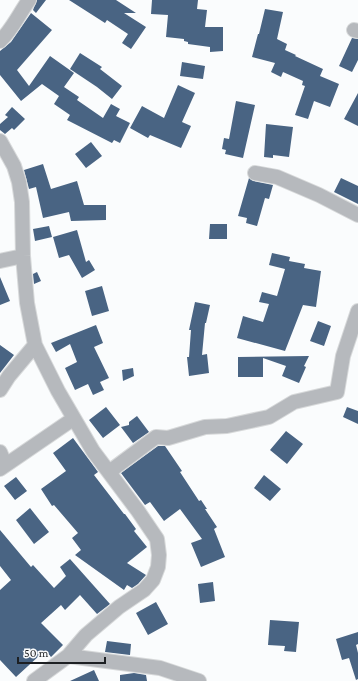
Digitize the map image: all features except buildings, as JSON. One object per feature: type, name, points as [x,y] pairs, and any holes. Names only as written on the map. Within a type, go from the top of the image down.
[{"type":"street","points":[[0,41],[8,33],[29,0]]},
{"type":"street","points":[[0,141],[14,166],[22,202],[23,256],[27,303],[35,345],[73,419],[93,451],[157,539],[159,555],[158,567],[152,580],[144,590],[119,607],[86,635],[68,656],[34,681]]},
{"type":"street","points":[[256,173],[277,177],[319,195],[358,215]]},
{"type":"street","points":[[0,261],[23,256]]},
{"type":"street","points":[[109,472],[156,437],[168,438],[204,427],[227,426],[269,417],[294,402],[336,392],[342,356],[358,311]]},
{"type":"street","points":[[0,390],[9,376],[35,345]]},
{"type":"street","points":[[2,461],[73,419]]},
{"type":"street","points":[[68,656],[160,668],[199,681]]}]
